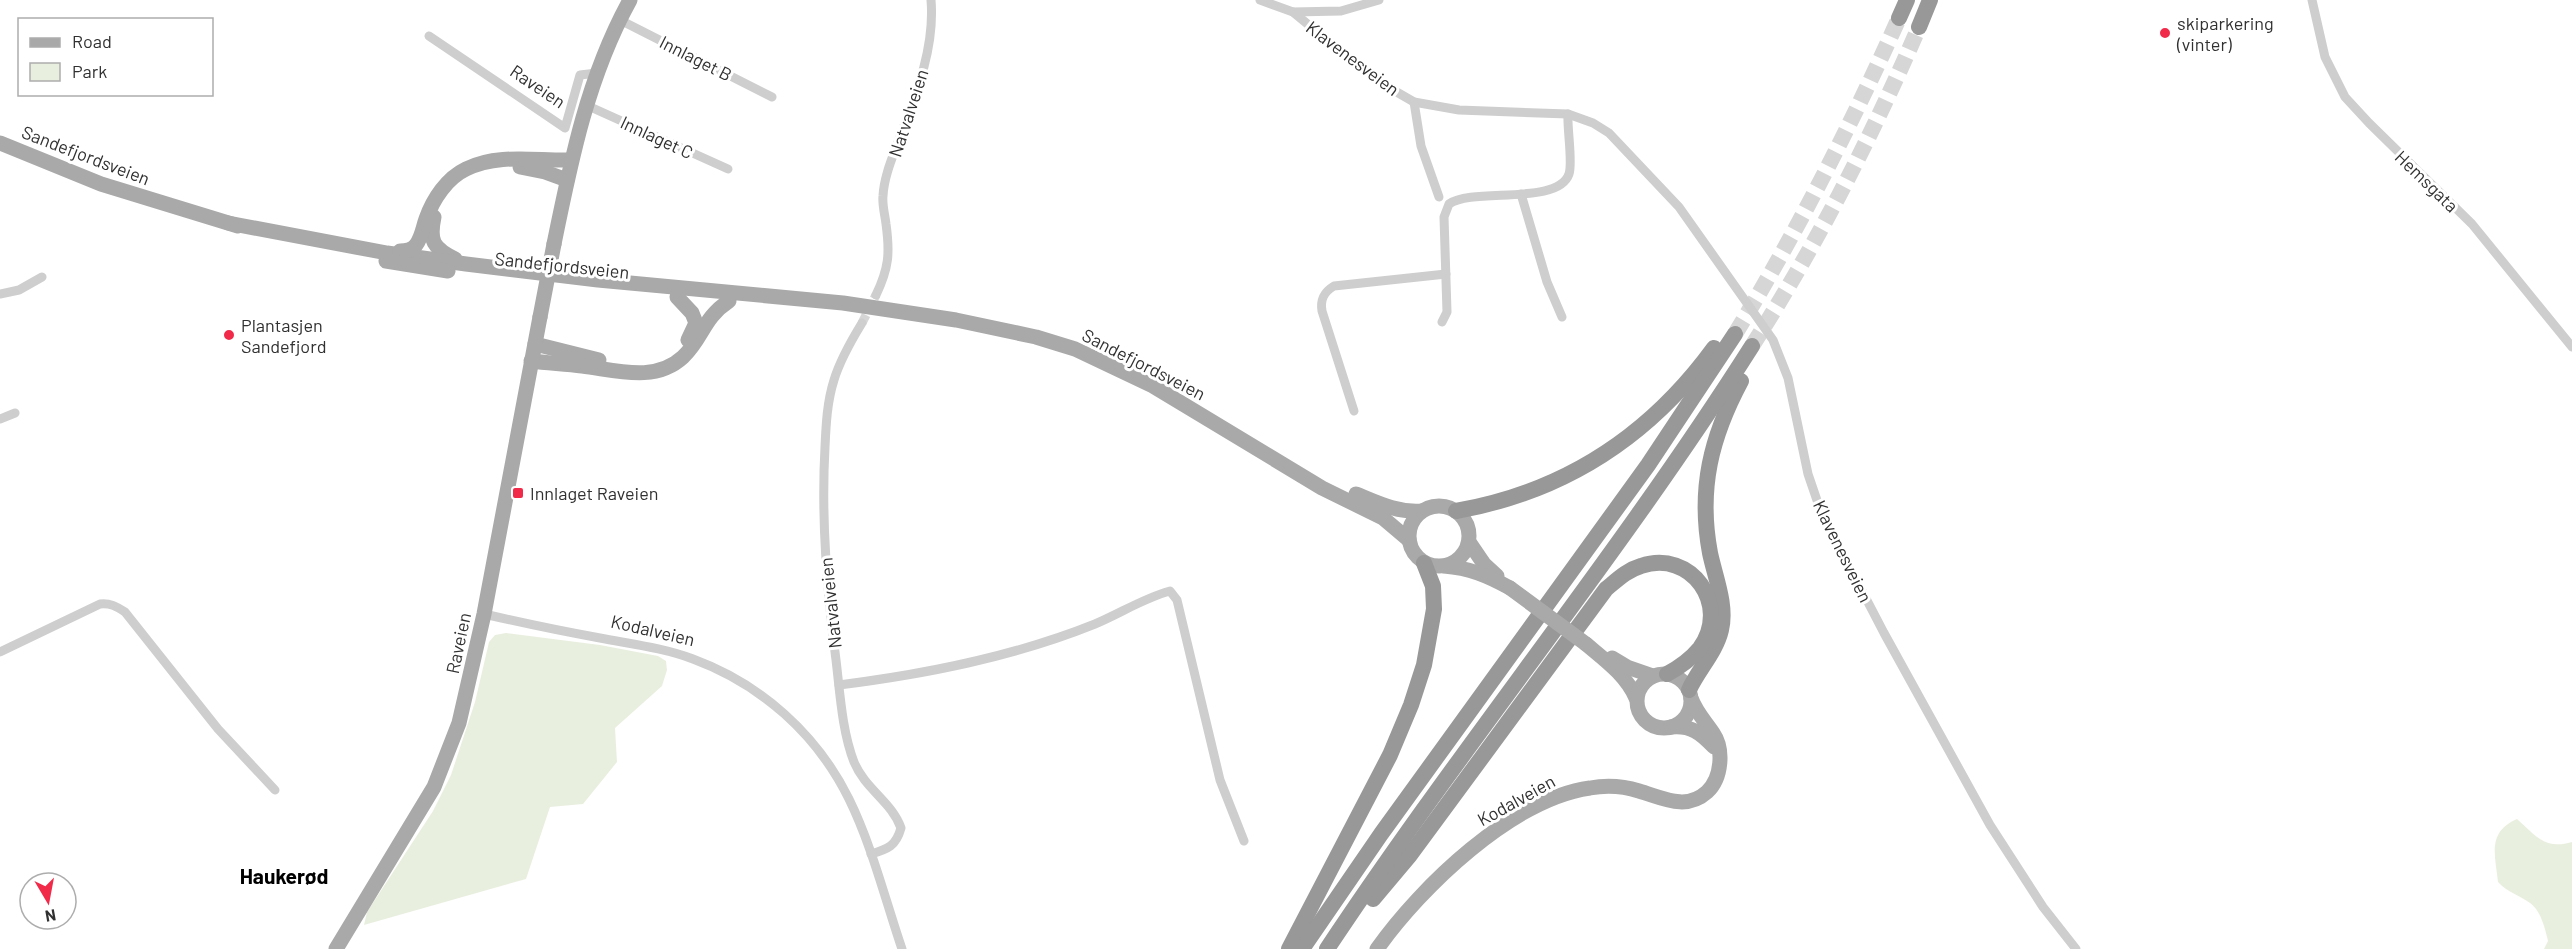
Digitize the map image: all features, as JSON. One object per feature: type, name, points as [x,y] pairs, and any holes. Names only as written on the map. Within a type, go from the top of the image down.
[{"type":"highway","points":[[1899,18],[1906,0]]},
{"type":"highway","points":[[1919,27],[1930,0]]},
{"type":"highway","points":[[1302,949],[1375,843],[1648,465],[1731,332],[1662,409],[1619,446],[1560,478],[1520,493],[1456,511]]},
{"type":"highway","points":[[1326,949],[1399,844],[1621,541],[1755,348],[1717,432],[1708,470],[1705,508],[1722,620],[1718,639],[1690,694]]},
{"type":"highway","points":[[1288,949],[1390,754],[1411,705],[1428,647],[1434,609],[1432,586],[1424,562]]},
{"type":"highway","points":[[1338,949],[1378,891],[1418,846],[1595,602],[1619,578],[1642,565],[1668,563],[1680,567],[1697,580],[1709,600],[1711,622],[1701,646],[1685,663],[1660,674]]},
{"type":"main road","name":"Raveien","points":[[336,949],[425,804],[450,752],[466,695],[484,614],[571,160],[597,73],[626,2]]},
{"type":"main road","name":"Sandefjordsveien","points":[[0,143],[119,190],[295,245],[412,266],[574,287],[677,297],[897,312]]},
{"type":"main road","points":[[387,253],[408,250],[416,245],[433,202],[448,182],[466,169],[500,158],[571,160]]},
{"type":"main road","points":[[466,264],[442,253],[435,246],[432,236],[434,219],[451,189],[477,171],[508,165],[545,172],[567,180]]},
{"type":"main road","name":"Sandefjordsveien","points":[[228,223],[387,253],[598,280],[843,303],[993,327],[1036,337],[1075,350],[1153,386],[1322,488],[1383,518],[1408,540]]},
{"type":"main road","points":[[535,344],[603,361],[634,366],[655,365],[679,351],[692,334],[696,323],[692,313],[677,297]]},
{"type":"main road","points":[[531,361],[636,374],[658,371],[681,358],[693,346],[710,317],[729,301]]},
{"type":"main road","name":"Sandefjordsveien","points":[[1261,450],[1386,507],[1409,512],[1422,511]]},
{"type":"main road","points":[[1510,588],[1464,567],[1424,562],[1413,553],[1408,540],[1411,524],[1422,511],[1439,506],[1456,511],[1465,521],[1468,542],[1484,564],[1510,588],[1586,644],[1622,676],[1636,698],[1643,718],[1655,726],[1685,726],[1700,733],[1718,752]]},
{"type":"main road","points":[[1444,566],[1462,555],[1468,542]]},
{"type":"main road","points":[[1586,644],[1627,667],[1680,679],[1690,694],[1687,715],[1676,725],[1669,727]]},
{"type":"main road","points":[[1636,698],[1642,684],[1660,674]]},
{"type":"main road","name":"Kodalveien","points":[[1377,949],[1412,904],[1435,880],[1478,843],[1520,816],[1572,791],[1601,786],[1629,788],[1675,802],[1694,800],[1709,790],[1716,782],[1720,765],[1718,752],[1714,735],[1696,711],[1690,694]]},
{"type":"street","name":"Natvalveien","points":[[876,295],[886,275],[890,254],[883,197],[888,174],[918,92],[929,37],[931,0]]},
{"type":"street","name":"Klavenesveien","points":[[1260,0],[1293,12],[1351,60],[1388,87],[1414,102],[1459,110],[1568,114],[1609,133],[1674,201],[1769,333],[1788,378],[1808,474],[1821,512],[1978,805],[2043,907],[2076,949]]},
{"type":"street","points":[[1293,12],[1341,10],[1379,0]]},
{"type":"street","name":"Hemsgata","points":[[2312,0],[2325,57],[2345,97],[2472,224],[2572,347]]},
{"type":"street","name":"Innlaget B","points":[[620,20],[772,97]]},
{"type":"street","name":"Raveien","points":[[429,36],[565,128],[580,75],[597,73]]},
{"type":"street","name":"Klavenesveien","points":[[1414,102],[1421,147],[1439,196]]},
{"type":"street","name":"Innlaget C","points":[[586,105],[728,170]]},
{"type":"street","points":[[1442,322],[1447,312],[1444,217],[1449,204],[1467,197],[1521,194],[1550,189],[1567,179],[1571,167],[1567,133],[1568,114]]},
{"type":"street","points":[[1521,194],[1544,273],[1562,317]]},
{"type":"street","points":[[1354,411],[1322,311],[1320,303],[1323,296],[1334,286],[1446,274]]},
{"type":"street","points":[[0,294],[19,290],[42,277]]},
{"type":"street","name":"Natvalveien","points":[[862,323],[846,349],[833,381],[827,411],[823,491],[824,535],[839,685],[848,742],[861,776],[898,817],[901,828],[898,839],[890,848],[871,854]]},
{"type":"street","points":[[0,419],[15,413]]},
{"type":"street","points":[[839,685],[908,676],[1010,652],[1095,624],[1155,595],[1170,591],[1177,600],[1220,780],[1244,841]]},
{"type":"street","points":[[0,652],[91,608],[108,603],[117,606],[218,729],[275,790]]},
{"type":"street","name":"Kodalveien","points":[[484,614],[672,652],[694,659],[738,680],[780,709],[804,733],[828,763],[849,800],[871,854],[902,949]]},
{"type":"green space","points":[[506,633],[600,645],[658,656],[666,661],[667,670],[662,686],[615,728],[617,762],[583,804],[550,807],[526,879],[364,925],[367,912],[433,811],[451,775],[475,702],[489,642],[495,635]]},
{"type":"green space","points":[[2517,819],[2536,836],[2548,843],[2572,842],[2572,949],[2544,949],[2548,941],[2537,910],[2498,882],[2495,854],[2497,838],[2507,824]]},
{"type":"tunnel","points":[[1735,334],[1822,179],[1899,18]]},
{"type":"tunnel","points":[[1752,346],[1799,269],[1842,190],[1919,27]]},
{"type":"tunnel","points":[[862,323],[876,295]]},
{"type":"place","name":"skiparkering (vinter)","points":[[2165,33]]},
{"type":"place","name":"Plantasjen Sandefjord","points":[[229,335]]},
{"type":"place","name":"Innlaget Raveien","points":[[518,493]]},
{"type":"district","name":"Haukerød","points":[[284,875]]}]
